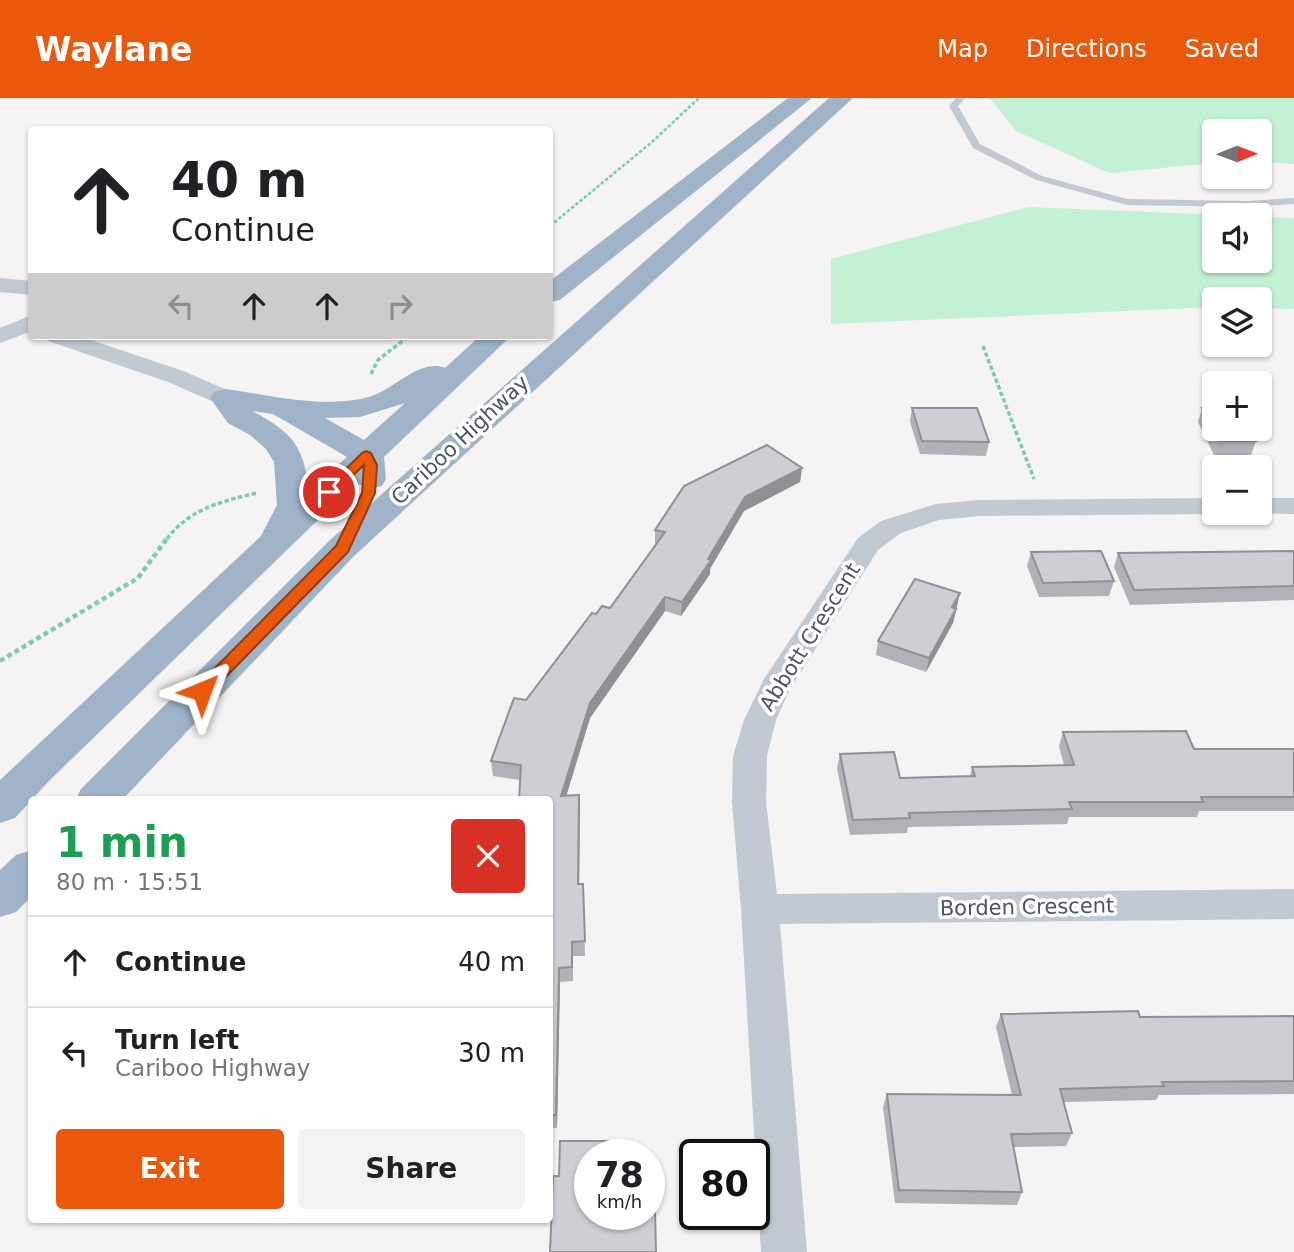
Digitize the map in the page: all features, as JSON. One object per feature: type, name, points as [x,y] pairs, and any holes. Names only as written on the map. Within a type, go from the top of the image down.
[{"type":"highway","points":[[553,292],[801,98]]},
{"type":"highway","name":"Cariboo Highway","points":[[100,796],[342,548],[842,98]]},
{"type":"highway","points":[[225,398],[312,410],[359,407],[400,395],[492,340]]},
{"type":"highway","points":[[0,807],[34,770],[366,455],[493,340]]},
{"type":"highway","points":[[225,398],[239,416],[261,428],[279,444],[289,462],[294,505],[272,546]]},
{"type":"highway","points":[[280,406],[366,455],[370,465],[369,493],[342,548]]},
{"type":"highway","points":[[0,900],[28,871]]},
{"type":"street","points":[[0,285],[28,288]]},
{"type":"street","points":[[0,335],[28,325]]},
{"type":"street","points":[[67,340],[177,377],[225,398]]},
{"type":"street","name":"Abbott Crescent","points":[[784,1252],[760,909],[749,802],[750,756],[760,720],[793,656],[868,544],[891,527],[936,512],[979,508],[1202,506]]},
{"type":"street","points":[[1272,506],[1294,506]]},
{"type":"street","name":"Borden Crescent","points":[[760,909],[1294,904]]},
{"type":"lane","points":[[961,98],[953,106],[976,146],[1039,178],[1127,201],[1247,204],[1294,201]]},
{"type":"path","points":[[553,224],[652,142],[699,98]]},
{"type":"path","points":[[370,382],[372,368],[378,360],[403,340]]},
{"type":"path","points":[[983,346],[1045,508]]},
{"type":"path","points":[[0,661],[138,578],[155,559],[172,532],[189,516],[212,504],[264,492]]},
{"type":"green space","points":[[990,98],[1294,98],[1294,164],[1272,163],[1272,119],[1202,119],[1202,164],[1109,173],[1016,131]]},
{"type":"green space","points":[[1028,207],[1202,214],[1202,273],[1272,273],[1272,217],[1294,218],[1294,309],[1272,308],[1272,287],[1202,287],[1202,308],[831,324],[831,259]]},
{"type":"building","points":[[912,408],[977,408],[989,442],[922,441]]},
{"type":"building","points":[[767,445],[802,468],[745,497],[708,559],[711,560],[682,602],[665,597],[590,703],[561,796],[579,795],[578,884],[583,884],[585,941],[572,942],[572,967],[559,968],[556,1115],[553,1115],[553,796],[519,796],[521,765],[491,761],[514,698],[526,700],[592,613],[596,614],[602,606],[610,608],[665,532],[655,530],[684,486]]},
{"type":"building","points":[[1101,551],[1114,581],[1043,583],[1031,552]]},
{"type":"building","points":[[1294,551],[1294,586],[1134,590],[1118,553]]},
{"type":"building","points":[[915,579],[960,593],[952,607],[956,609],[929,658],[878,641]]},
{"type":"building","points":[[1186,731],[1194,749],[1294,749],[1294,797],[1201,797],[1203,802],[1069,802],[1072,809],[909,813],[910,818],[853,820],[840,754],[894,752],[900,778],[975,776],[972,767],[1074,765],[1063,732]]},
{"type":"building","points":[[1138,1011],[1140,1017],[1294,1016],[1294,1081],[1162,1082],[1164,1086],[1060,1089],[1072,1133],[1011,1134],[1022,1192],[899,1190],[887,1094],[1021,1095],[1001,1014]]},
{"type":"building","points":[[560,1141],[574,1141],[574,1230],[655,1230],[656,1252],[550,1252],[553,1176],[559,1176]]},
{"type":"route","points":[[202,691],[342,548],[369,493],[371,476],[366,455],[329,492]]}]
